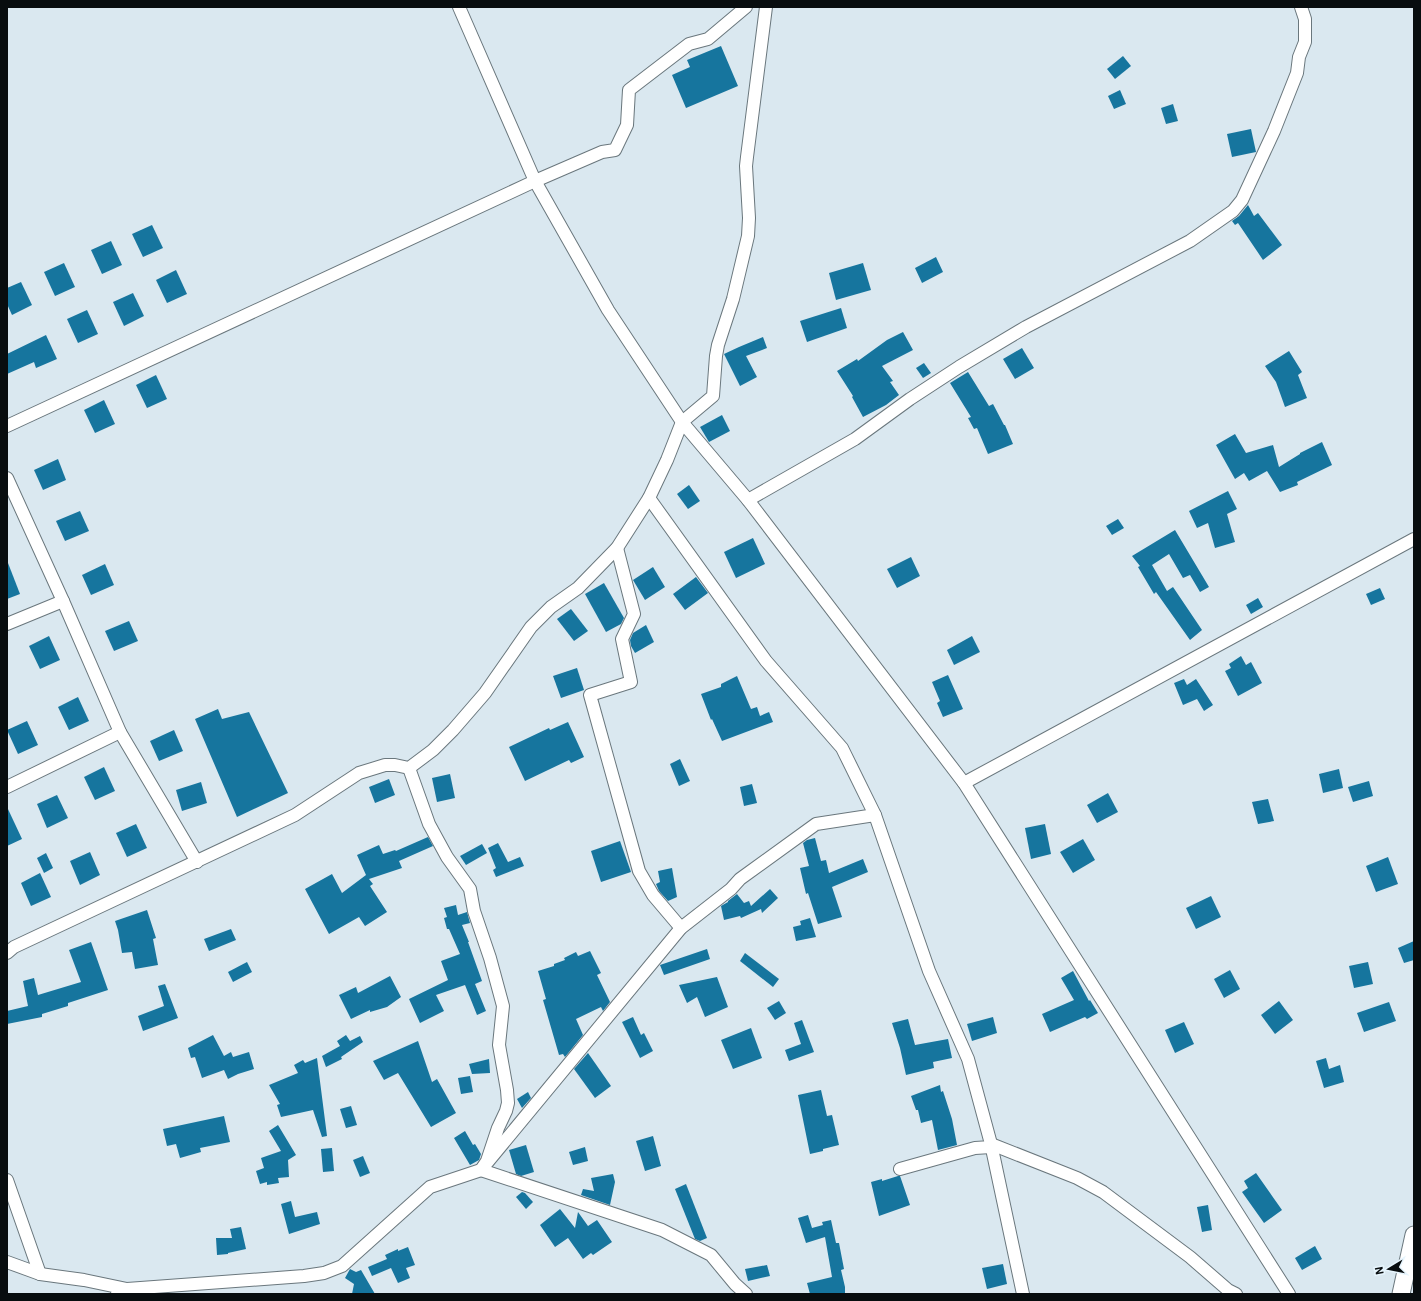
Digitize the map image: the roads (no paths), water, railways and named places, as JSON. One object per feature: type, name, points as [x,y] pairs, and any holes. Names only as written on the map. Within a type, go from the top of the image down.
[{"type":"main road","points":[[1401,1294],[1414,1235]]},
{"type":"street","points":[[459,7],[535,181],[608,310],[682,422],[748,500],[964,783],[1289,1294]]},
{"type":"street","points":[[7,426],[535,181],[602,152],[615,150],[627,125],[630,90],[689,44],[708,39],[746,7]]},
{"type":"street","points":[[7,953],[14,947],[295,815],[359,773],[385,765],[395,765],[409,768],[433,750],[481,698],[531,627],[551,607],[578,588],[617,548],[649,498],[667,460],[682,422],[713,396],[718,345],[733,299],[748,236],[749,218],[746,166],[766,7]]},
{"type":"street","points":[[748,500],[855,439],[923,391],[1019,331],[1190,241],[1233,211],[1242,200],[1274,131],[1297,73],[1299,56],[1305,42],[1305,19],[1301,7]]},
{"type":"street","points":[[7,478],[120,732],[197,862]]},
{"type":"street","points":[[649,498],[766,661],[842,748],[875,815],[929,971],[968,1059],[991,1144],[1023,1294]]},
{"type":"street","points":[[964,783],[1414,540]]},
{"type":"street","points":[[617,548],[634,614],[622,639],[631,682],[590,695],[639,871],[653,894],[681,928]]},
{"type":"street","points":[[7,624],[63,601]]},
{"type":"street","points":[[7,787],[120,732]]},
{"type":"street","points":[[409,768],[429,824],[447,857],[470,889],[474,911],[490,958],[503,1006],[499,1045],[508,1103],[487,1161],[481,1170]]},
{"type":"street","points":[[7,1262],[40,1274],[84,1280],[122,1292],[304,1276],[324,1273],[342,1266],[430,1187],[481,1170],[681,928],[731,889],[740,880],[816,824],[875,815]]},
{"type":"street","points":[[900,1169],[975,1148],[991,1147],[991,1144]]},
{"type":"street","points":[[991,1144],[1077,1178],[1103,1192],[1190,1257],[1228,1290],[1236,1294]]},
{"type":"street","points":[[481,1170],[662,1230],[711,1254],[735,1284],[746,1294]]},
{"type":"street","points":[[7,1180],[40,1274]]}]
